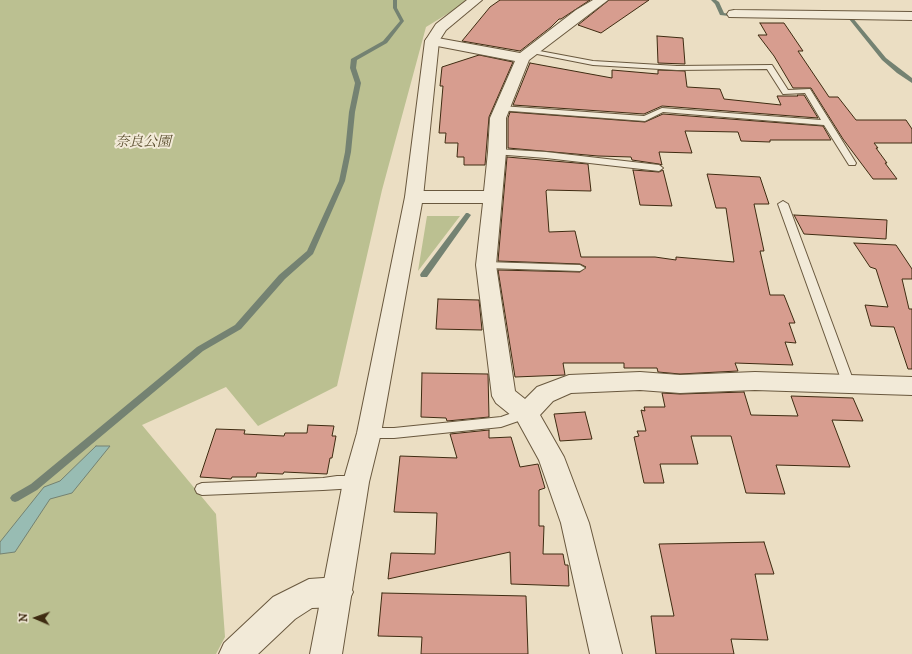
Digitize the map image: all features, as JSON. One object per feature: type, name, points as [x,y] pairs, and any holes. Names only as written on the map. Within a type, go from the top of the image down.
[{"type":"street","points":[[326,654],[356,482],[369,433],[414,196],[432,41],[441,28],[476,0]]},
{"type":"street","points":[[602,0],[581,13],[528,54],[501,108],[498,118],[497,152],[486,265],[504,396],[526,413],[551,457],[575,523],[606,654]]},
{"type":"street","points":[[734,14],[912,16]]},
{"type":"street","points":[[432,41],[528,54]]},
{"type":"street","points":[[414,196],[492,197]]},
{"type":"street","points":[[526,413],[545,394],[568,384],[640,381],[680,384],[755,381],[912,386]]},
{"type":"street","points":[[235,654],[284,608],[309,594],[338,592]]},
{"type":"lane","points":[[528,54],[593,63],[677,68],[769,67],[786,92],[808,91],[826,123],[852,163]]},
{"type":"lane","points":[[501,108],[645,119],[662,110],[826,123]]},
{"type":"lane","points":[[497,152],[546,155],[659,168]]},
{"type":"lane","points":[[783,204],[849,385]]},
{"type":"lane","points":[[486,265],[580,268]]},
{"type":"lane","points":[[369,433],[386,433],[501,422],[526,413]]},
{"type":"lane","points":[[202,489],[356,482]]},
{"type":"green space","name":"奈良公園","points":[[0,0],[470,0],[426,27],[382,190],[337,386],[258,426],[226,387],[142,425],[216,514],[225,637],[216,654],[0,654]]},
{"type":"green space","points":[[427,216],[460,216],[418,271]]},
{"type":"water","points":[[96,446],[110,446],[72,493],[50,499],[15,552],[0,554],[0,542],[44,487],[60,481]]},
{"type":"building","points":[[500,0],[590,0],[559,19],[520,51],[462,41],[490,7]]},
{"type":"building","points":[[609,0],[649,0],[601,33],[578,25]]},
{"type":"building","points":[[760,23],[784,23],[803,51],[798,51],[829,97],[838,97],[856,120],[906,120],[912,129],[912,143],[874,143],[887,163],[885,163],[897,179],[873,179],[843,139],[811,88],[793,88],[774,56],[758,35],[767,35]]},
{"type":"building","points":[[657,36],[683,38],[685,64],[658,63]]},
{"type":"building","points":[[479,55],[513,62],[489,117],[485,165],[464,165],[464,157],[457,157],[458,143],[445,143],[446,133],[439,133],[443,86],[440,86],[442,67]]},
{"type":"building","points":[[530,63],[612,78],[612,70],[658,74],[658,70],[685,71],[687,87],[720,89],[724,99],[781,105],[777,96],[804,95],[818,118],[662,106],[644,114],[513,105]]},
{"type":"building","points":[[510,112],[645,122],[663,114],[823,126],[831,140],[770,140],[770,142],[741,141],[738,132],[685,131],[692,153],[659,152],[662,165],[632,160],[631,157],[598,156],[508,148],[508,118]]},
{"type":"building","points":[[507,157],[588,164],[591,191],[546,191],[549,232],[575,231],[581,257],[655,257],[676,260],[676,257],[734,262],[726,208],[716,208],[707,174],[760,177],[769,204],[754,204],[764,251],[760,251],[770,295],[784,295],[795,323],[789,323],[796,343],[785,342],[793,365],[735,363],[738,371],[680,374],[658,372],[657,368],[624,368],[624,363],[563,363],[565,375],[515,377],[498,270],[580,272],[586,267],[580,264],[498,261]]},
{"type":"building","points":[[633,170],[659,172],[663,170],[672,206],[640,205]]},
{"type":"building","points":[[794,215],[887,220],[886,239],[804,234]]},
{"type":"building","points":[[854,243],[896,245],[912,269],[912,279],[902,279],[909,309],[912,309],[912,369],[908,369],[894,327],[871,326],[865,305],[888,307],[876,269],[870,267]]},
{"type":"building","points":[[438,299],[479,300],[482,330],[436,329]]},
{"type":"building","points":[[422,373],[488,374],[489,417],[447,421],[446,418],[421,417]]},
{"type":"building","points":[[744,392],[751,415],[798,416],[791,396],[853,398],[863,421],[832,420],[850,467],[776,465],[785,494],[746,493],[731,436],[691,436],[698,464],[660,464],[664,483],[644,483],[634,437],[639,436],[637,431],[646,431],[641,410],[645,411],[644,407],[665,407],[662,393],[680,394]]},
{"type":"building","points":[[585,412],[592,439],[560,441],[554,414]]},
{"type":"building","points":[[308,425],[334,426],[332,436],[336,436],[327,474],[284,472],[283,474],[257,473],[256,477],[232,477],[231,479],[200,477],[216,429],[245,430],[244,434],[284,436],[285,433],[307,433]]},
{"type":"building","points":[[489,430],[489,438],[511,437],[520,467],[538,464],[545,488],[539,490],[539,526],[544,526],[543,554],[563,554],[565,565],[568,565],[569,586],[511,584],[510,552],[388,579],[391,553],[435,554],[437,513],[394,512],[400,456],[457,458],[450,434]]},
{"type":"building","points":[[764,542],[774,574],[755,574],[768,640],[731,639],[734,654],[656,654],[651,616],[674,616],[659,544]]},
{"type":"building","points":[[382,593],[526,596],[528,654],[421,654],[422,637],[378,636]]},
{"type":"waterway","points":[[15,498],[34,487],[200,349],[238,327],[282,277],[310,252],[342,181],[348,152],[352,112],[358,83],[353,68],[354,59],[385,42],[402,21],[395,8],[395,0]]},
{"type":"waterway","points":[[713,0],[717,3],[722,14],[738,16]]},
{"type":"waterway","points":[[841,18],[850,18],[884,59],[912,81]]},
{"type":"waterway","points":[[424,275],[468,215]]}]
